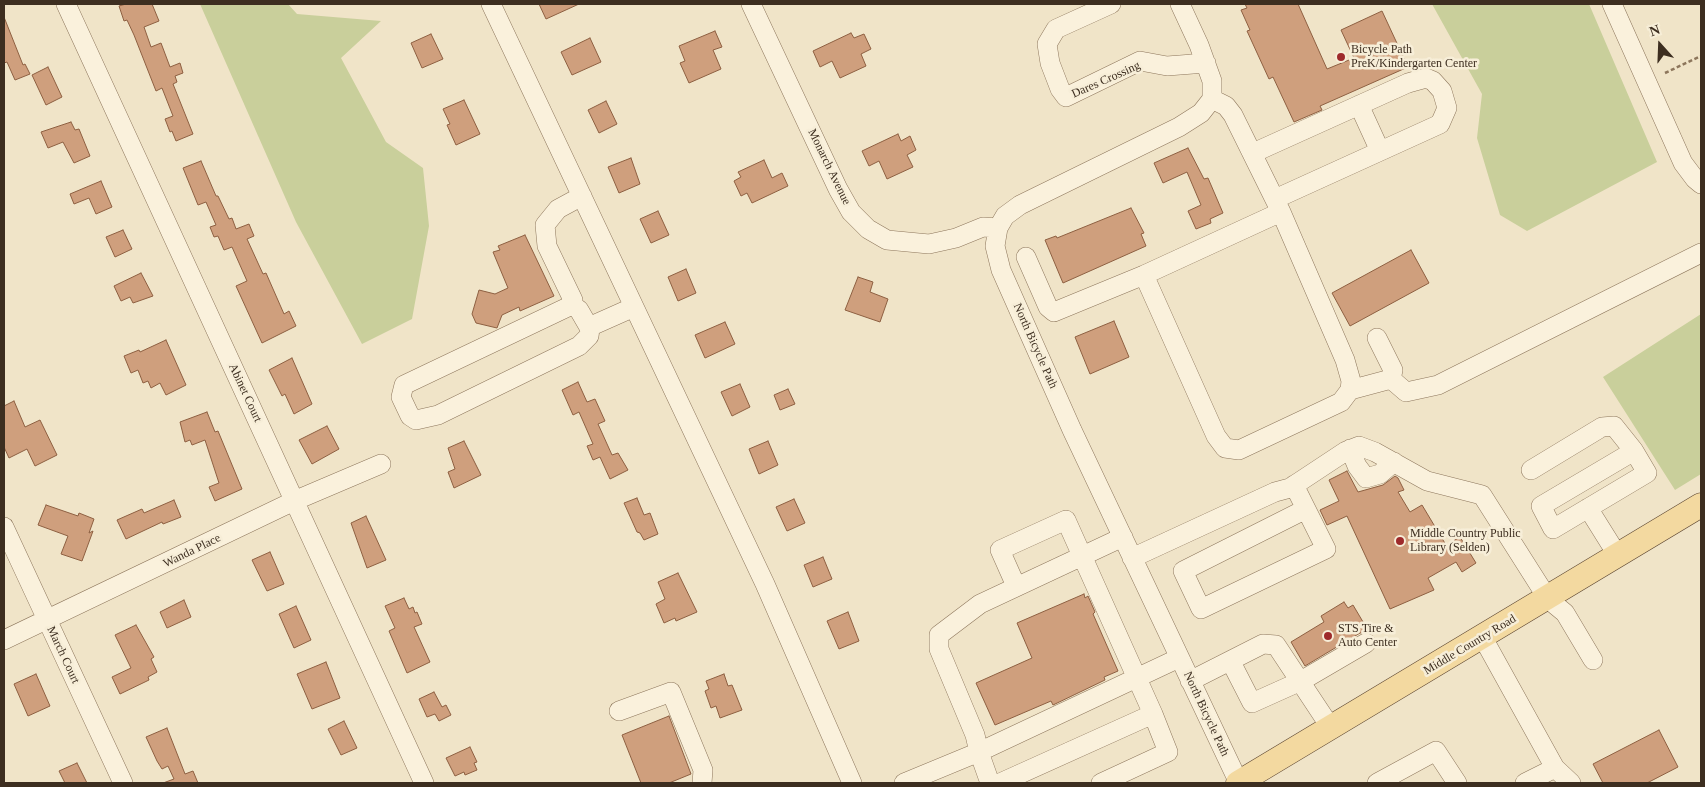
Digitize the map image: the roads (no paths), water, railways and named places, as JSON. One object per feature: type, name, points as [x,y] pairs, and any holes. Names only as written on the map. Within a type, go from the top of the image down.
[{"type":"main road","name":"Middle Country Road","points":[[1239,783],[1548,599],[1701,505]]},
{"type":"street","name":"Abinet Court","points":[[66,4],[424,783]]},
{"type":"street","points":[[491,4],[765,584],[852,783]]},
{"type":"street","name":"Monarch Avenue","points":[[751,4],[838,189],[851,212],[868,229],[887,240],[929,244],[956,238],[983,227],[998,228]]},
{"type":"street","name":"Dares Crossing","points":[[1111,4],[1056,29],[1046,44],[1050,63],[1060,89],[1066,98],[1140,61],[1167,66],[1206,63]]},
{"type":"street","points":[[998,228],[1005,216],[1020,205],[1179,127],[1201,113],[1212,99],[1212,81],[1180,4]]},
{"type":"street","points":[[1612,4],[1683,163],[1701,184]]},
{"type":"street","points":[[1026,257],[1048,307],[1054,312],[1144,274],[1380,151],[1440,124],[1447,108],[1445,97],[1433,81],[1426,78],[1408,83],[1253,154]]},
{"type":"street","points":[[1144,274],[1216,436],[1225,448],[1238,450],[1341,402],[1350,390],[1351,381],[1345,360],[1278,205],[1233,115],[1226,106],[1212,99]]},
{"type":"street","points":[[1359,105],[1380,151]]},
{"type":"street","points":[[572,305],[573,300],[547,246],[545,225],[558,209],[582,196]]},
{"type":"street","name":"North Bicycle Path","points":[[998,228],[995,246],[1002,270],[1132,558],[1239,783]]},
{"type":"street","points":[[1392,379],[1406,392],[1438,385],[1701,253]]},
{"type":"street","points":[[572,305],[579,310],[589,327],[589,336],[579,346],[438,415],[416,420],[410,416],[401,397],[404,385],[572,305]]},
{"type":"street","points":[[589,327],[634,307]]},
{"type":"street","points":[[1377,338],[1393,370],[1392,379]]},
{"type":"street","points":[[1350,390],[1392,379]]},
{"type":"street","points":[[1530,470],[1602,427],[1614,426],[1634,451],[1647,473],[1553,529],[1541,506],[1634,451]]},
{"type":"street","points":[[1132,558],[1274,492],[1294,485],[1350,449],[1359,446],[1394,462],[1427,481],[1482,495],[1548,599],[1565,613],[1593,660]]},
{"type":"street","points":[[1350,449],[1357,466],[1366,478],[1380,474],[1394,462]]},
{"type":"street","name":"Wanda Place","points":[[4,640],[294,501],[381,464]]},
{"type":"street","points":[[1294,485],[1306,509],[1326,549],[1201,609],[1183,571],[1306,509]]},
{"type":"street","points":[[1588,508],[1618,556]]},
{"type":"street","points":[[1016,586],[1000,550],[1066,520],[1153,714],[1168,752],[1101,783]]},
{"type":"street","name":"March Court","points":[[4,527],[123,783]]},
{"type":"street","points":[[990,783],[978,752],[975,735],[938,649],[939,635],[980,604],[1123,538]]},
{"type":"street","points":[[1483,638],[1552,776]]},
{"type":"street","points":[[1190,681],[1231,662],[1263,644],[1269,643],[1280,650],[1331,728]]},
{"type":"street","points":[[1231,662],[1252,703],[1300,681],[1366,643]]},
{"type":"street","points":[[904,783],[978,752],[1179,658]]},
{"type":"street","points":[[619,711],[671,692],[703,770],[702,783]]},
{"type":"street","points":[[1000,783],[1024,778],[1153,714]]},
{"type":"street","points":[[1377,783],[1436,751],[1457,783]]},
{"type":"street","points":[[1525,783],[1552,776],[1571,783]]},
{"type":"place","name":"Bicycle Path PreK/Kindergarten Center","points":[[1341,57]]},
{"type":"place","name":"Middle Country Public Library (Selden)","points":[[1400,541]]},
{"type":"place","name":"STS Tire & Auto Center","points":[[1328,636]]}]
